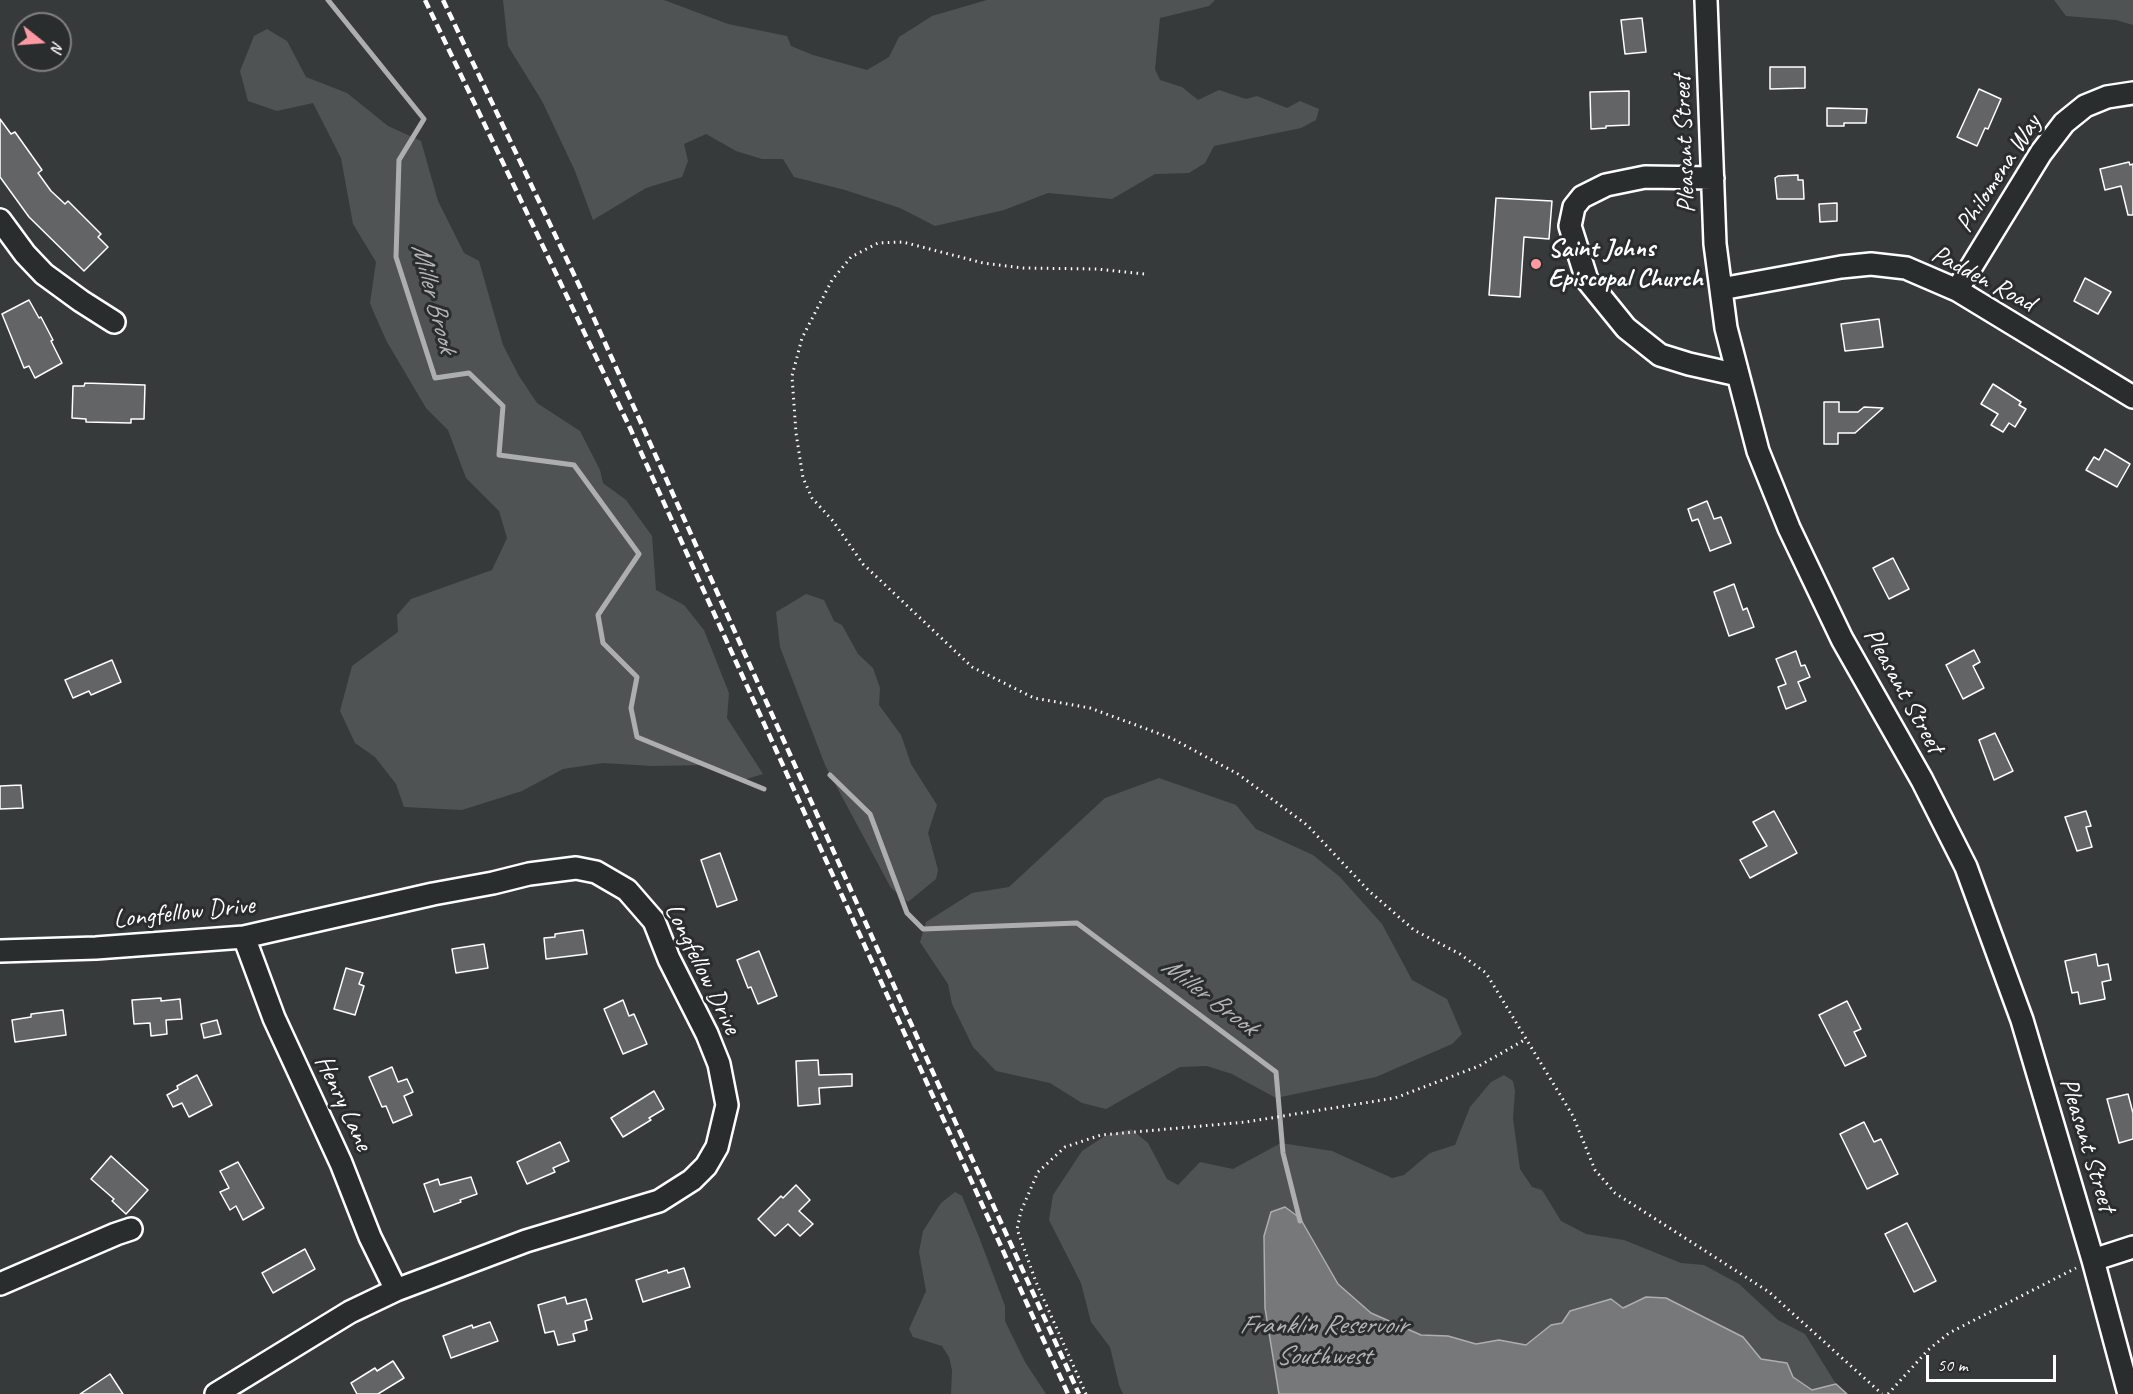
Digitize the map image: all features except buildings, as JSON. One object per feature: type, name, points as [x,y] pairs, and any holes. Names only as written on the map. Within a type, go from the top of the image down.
[{"type":"street","name":"Pleasant Street","points":[[1706,0],[1715,244],[1726,328],[1758,451],[1789,528],[1842,639],[1922,780],[1966,867],[2022,1020],[2093,1260],[2129,1394]]},
{"type":"street","name":"Philomena Way","points":[[1958,290],[2041,153],[2064,123],[2085,106],[2108,96],[2133,93]]},
{"type":"street","points":[[1713,178],[1645,177],[1606,184],[1582,197],[1574,207],[1570,226],[1587,280],[1626,328],[1660,356],[1738,375]]},
{"type":"street","points":[[0,220],[25,254],[44,274],[81,302],[114,322]]},
{"type":"street","name":"Padden Road","points":[[1721,289],[1841,267],[1871,264],[1906,268],[1958,290],[2133,397]]},
{"type":"street","name":"Longfellow Drive","points":[[0,951],[96,948],[244,937],[529,874],[576,868],[596,872],[627,890],[654,921],[669,959],[707,1034],[719,1064],[727,1105],[717,1147],[706,1166],[692,1180],[659,1201],[525,1242],[396,1290],[350,1312],[216,1394]]},
{"type":"street","name":"Henry Lane","points":[[244,937],[274,1018],[341,1163],[370,1237],[396,1290]]},
{"type":"street","points":[[0,1284],[131,1229]]},
{"type":"street","points":[[2093,1260],[2133,1246]]},
{"type":"path","points":[[1144,274],[1097,269],[1023,268],[993,264],[903,242],[878,243],[851,257],[832,280],[802,338],[792,376],[796,432],[803,478],[812,498],[834,521],[863,564],[972,667],[1034,698],[1090,708],[1171,738],[1238,774],[1307,825],[1370,891],[1414,930],[1460,954],[1486,973],[1573,1116],[1595,1170],[1615,1193],[1769,1292],[1882,1394]]},
{"type":"path","points":[[1086,1394],[1036,1282],[1017,1229],[1021,1211],[1038,1172],[1065,1147],[1101,1135],[1246,1122],[1395,1098],[1479,1066],[1526,1040]]},
{"type":"path","points":[[1888,1394],[1928,1350],[1949,1333],[2093,1260]]},
{"type":"shaded area","points":[[503,0],[664,0],[728,24],[787,36],[791,46],[813,55],[867,70],[889,57],[899,37],[932,16],[987,0],[1215,0],[1209,6],[1160,18],[1155,69],[1160,80],[1182,87],[1198,100],[1219,90],[1246,99],[1257,96],[1287,108],[1300,101],[1319,109],[1316,120],[1301,128],[1214,146],[1205,163],[1189,173],[1155,174],[1112,199],[1048,193],[1004,210],[935,226],[900,208],[845,190],[794,177],[783,159],[762,159],[736,151],[706,134],[684,144],[688,161],[682,177],[646,188],[593,220],[575,171],[542,101],[508,46]]},
{"type":"shaded area","points":[[2054,0],[2133,0],[2133,25],[2116,20],[2066,16]]},
{"type":"shaded area","points":[[267,29],[287,41],[306,77],[347,93],[388,126],[421,141],[438,201],[464,253],[479,261],[503,345],[519,376],[537,403],[580,431],[600,470],[603,483],[626,500],[652,536],[656,590],[684,605],[704,630],[729,693],[727,718],[763,774],[740,781],[707,765],[652,766],[603,763],[563,769],[522,791],[462,810],[404,807],[396,784],[375,757],[355,743],[340,711],[352,666],[398,632],[397,615],[411,599],[492,570],[507,538],[499,511],[466,478],[448,430],[426,408],[387,342],[374,313],[370,303],[376,262],[353,224],[341,158],[313,103],[277,111],[248,101],[240,71],[254,36]]},
{"type":"shaded area","points":[[806,594],[824,600],[834,621],[842,625],[858,654],[873,668],[880,688],[879,705],[901,735],[911,764],[937,805],[928,833],[938,870],[936,879],[908,902],[891,888],[825,765],[780,647],[776,612]]},
{"type":"shaded area","points":[[1159,778],[1236,805],[1256,829],[1313,855],[1340,877],[1382,924],[1412,980],[1447,999],[1462,1034],[1452,1044],[1376,1077],[1276,1098],[1232,1074],[1207,1066],[1180,1067],[1106,1109],[1082,1103],[1050,1083],[996,1071],[973,1047],[952,1004],[948,984],[920,942],[926,922],[972,893],[1009,887],[1105,798]]},
{"type":"shaded area","points":[[1504,1075],[1513,1081],[1515,1091],[1513,1119],[1520,1169],[1532,1187],[1542,1190],[1561,1221],[1586,1234],[1624,1240],[1681,1263],[1704,1265],[1739,1284],[1778,1320],[1805,1334],[1836,1384],[1812,1390],[1793,1377],[1787,1363],[1761,1359],[1743,1337],[1646,1297],[1623,1308],[1551,1325],[1526,1345],[1499,1340],[1476,1344],[1448,1336],[1421,1335],[1371,1313],[1338,1284],[1300,1218],[1271,1212],[1264,1236],[1265,1308],[1279,1394],[1123,1394],[1110,1347],[1091,1322],[1081,1283],[1049,1220],[1053,1195],[1082,1151],[1105,1136],[1131,1129],[1148,1143],[1167,1179],[1178,1185],[1200,1162],[1233,1169],[1281,1143],[1332,1151],[1392,1178],[1404,1175],[1430,1153],[1455,1145],[1470,1107],[1491,1082]]},
{"type":"shaded area","points":[[955,1192],[962,1196],[979,1237],[1005,1306],[1005,1321],[1025,1362],[1046,1394],[951,1394],[952,1370],[949,1357],[942,1346],[913,1337],[909,1329],[926,1291],[919,1252],[923,1231],[941,1203]]},
{"type":"water","name":"Franklin Reservoir Southwest","points":[[1285,1207],[1300,1218],[1338,1284],[1371,1313],[1421,1335],[1448,1336],[1476,1344],[1499,1340],[1526,1345],[1551,1325],[1562,1323],[1570,1311],[1611,1299],[1623,1308],[1646,1297],[1666,1298],[1743,1337],[1761,1359],[1787,1363],[1793,1377],[1812,1390],[1836,1384],[1847,1394],[1279,1394],[1265,1308],[1264,1236],[1271,1212]]},
{"type":"waterway","name":"Miller Brook","points":[[328,0],[424,119],[399,160],[396,257],[435,378],[469,373],[503,406],[499,455],[574,465],[639,554],[598,615],[603,643],[637,677],[631,708],[637,737],[764,789]]},
{"type":"waterway","name":"Miller Brook","points":[[830,775],[870,814],[907,913],[923,929],[1077,923],[1276,1072],[1283,1153],[1300,1221]]},
{"type":"railway","points":[[425,0],[630,428],[1068,1394]]},
{"type":"railway","points":[[443,0],[579,285],[1079,1394]]},
{"type":"place","name":"Saint Johns Episcopal Church","points":[[1536,264]]}]
